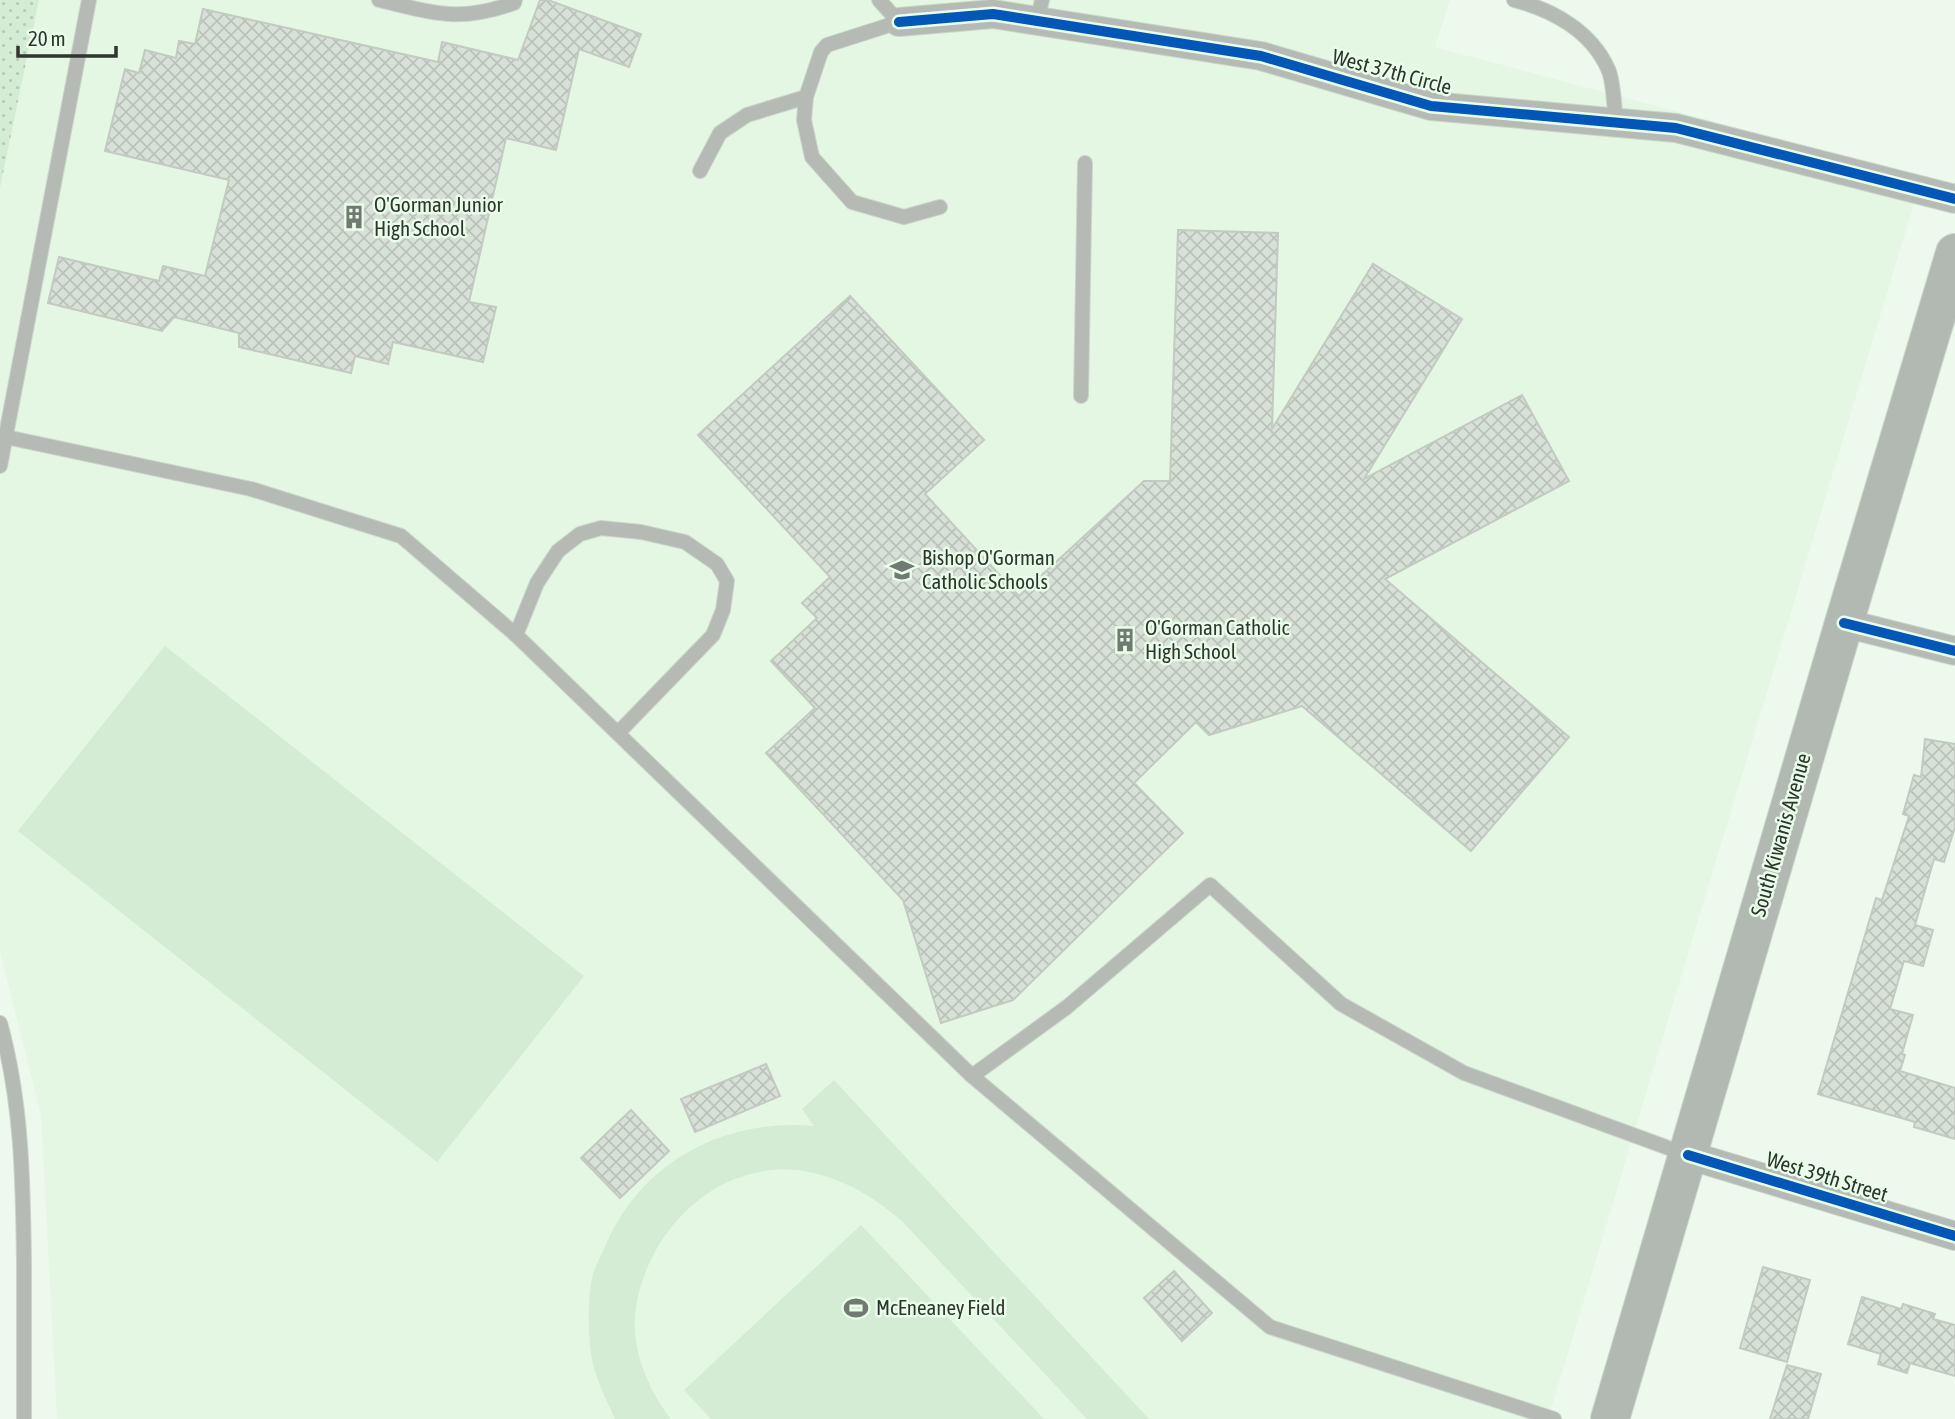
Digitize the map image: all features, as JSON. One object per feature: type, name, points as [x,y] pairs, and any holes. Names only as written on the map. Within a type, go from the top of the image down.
[{"type":"main road","name":"South Kiwanis Avenue","points":[[1610,1419],[1955,253]]},
{"type":"street","name":"West 37th Circle","points":[[899,22],[1040,10],[1261,55],[1431,106],[1676,128],[1955,199]]},
{"type":"street","points":[[1844,623],[1955,651]]},
{"type":"street","name":"West 39th Street","points":[[1688,1155],[1955,1236]]},
{"type":"lane","points":[[0,466],[89,0]]},
{"type":"lane","points":[[379,0],[443,15],[485,13],[514,3],[514,0]]},
{"type":"lane","points":[[878,0],[899,22],[827,45],[821,52],[806,97],[804,120],[812,157],[852,202],[904,218],[940,207]]},
{"type":"lane","points":[[1514,0],[1536,6],[1582,32],[1609,70],[1616,123]]},
{"type":"lane","points":[[700,171],[720,133],[747,115],[806,97]]},
{"type":"lane","points":[[1080,396],[1085,163]]},
{"type":"lane","points":[[6,437],[251,489],[401,536],[516,635],[972,1076],[1270,1327],[1554,1419]]},
{"type":"lane","points":[[516,635],[537,583],[558,551],[580,534],[601,528],[641,532],[685,542],[717,564],[727,581],[723,610],[713,635],[618,733]]},
{"type":"lane","points":[[972,1076],[1067,1007],[1210,885],[1340,1004],[1464,1073],[1688,1155]]},
{"type":"lane","points":[[0,1023],[15,1085],[20,1127],[23,1192],[24,1419]]},
{"type":"shaded area","points":[[0,0],[39,0],[0,188]]},
{"type":"shaded area","name":"Bishop O'Gorman Catholic Schools","points":[[39,0],[1450,0],[1435,47],[1922,177],[1548,1419],[57,1419],[41,1115],[0,952],[0,188]]},
{"type":"shaded area","points":[[165,646],[584,976],[437,1162],[18,831]]},
{"type":"shaded area","points":[[834,1080],[1149,1419],[1087,1419],[902,1221],[861,1191],[838,1181],[814,1173],[781,1170],[749,1174],[720,1186],[694,1204],[672,1227],[654,1254],[642,1283],[635,1315],[636,1342],[649,1383],[671,1419],[615,1419],[593,1362],[589,1314],[593,1274],[619,1219],[639,1192],[662,1170],[688,1152],[716,1139],[747,1130],[780,1125],[814,1126],[802,1109]]},
{"type":"shaded area","name":"McEneaney Field","points":[[861,1225],[1044,1419],[711,1419],[684,1390]]},
{"type":"building","name":"O'Gorman Junior High School","points":[[540,0],[548,0],[641,34],[629,67],[579,49],[556,150],[506,138],[469,302],[496,307],[483,362],[393,342],[388,364],[355,356],[351,373],[239,347],[239,333],[174,317],[162,331],[48,303],[59,257],[159,281],[163,266],[205,276],[229,180],[105,151],[125,69],[139,73],[145,50],[176,58],[179,41],[195,44],[203,9],[438,62],[442,42],[518,60]]},
{"type":"building","name":"O'Gorman Catholic High School","points":[[1178,230],[1278,233],[1272,429],[1373,264],[1462,319],[1364,479],[1522,395],[1569,481],[1385,579],[1569,737],[1471,851],[1302,706],[1209,735],[1196,722],[1134,783],[1183,833],[1013,1000],[941,1023],[903,900],[766,753],[815,708],[771,661],[817,618],[802,603],[830,577],[698,435],[850,296],[984,440],[925,494],[1019,596],[1144,481],[1170,481]]},
{"type":"building","points":[[1925,739],[1955,744],[1955,827],[1944,862],[1934,859],[1915,925],[1933,930],[1923,966],[1904,961],[1890,1009],[1913,1015],[1900,1071],[1955,1088],[1955,1139],[1914,1127],[1915,1122],[1818,1094],[1876,898],[1882,900],[1909,816],[1903,814],[1914,775],[1921,777]]},
{"type":"building","points":[[766,1064],[780,1096],[695,1132],[681,1099]]},
{"type":"building","points":[[631,1110],[669,1151],[620,1198],[581,1158]]},
{"type":"building","points":[[1763,1267],[1810,1280],[1787,1362],[1740,1348]]},
{"type":"building","points":[[1174,1271],[1212,1313],[1182,1341],[1144,1298]]},
{"type":"building","points":[[1862,1297],[1901,1309],[1903,1304],[1935,1314],[1933,1319],[1955,1325],[1955,1376],[1910,1363],[1907,1373],[1878,1364],[1881,1354],[1848,1344]]},
{"type":"building","points":[[1787,1365],[1821,1374],[1808,1419],[1770,1419]]},
{"type":"cycle path","points":[[899,22],[993,14],[1261,56],[1431,106],[1676,128],[1955,199]]},
{"type":"cycle path","points":[[1844,623],[1955,651]]},
{"type":"cycle path","points":[[1688,1155],[1955,1236]]},
{"type":"place","name":"O'Gorman Junior High School","points":[[354,217]]},
{"type":"place","name":"Bishop O'Gorman Catholic Schools","points":[[902,570]]},
{"type":"place","name":"O'Gorman Catholic High School","points":[[1125,640]]},
{"type":"place","name":"McEneaney Field","points":[[856,1308]]}]
